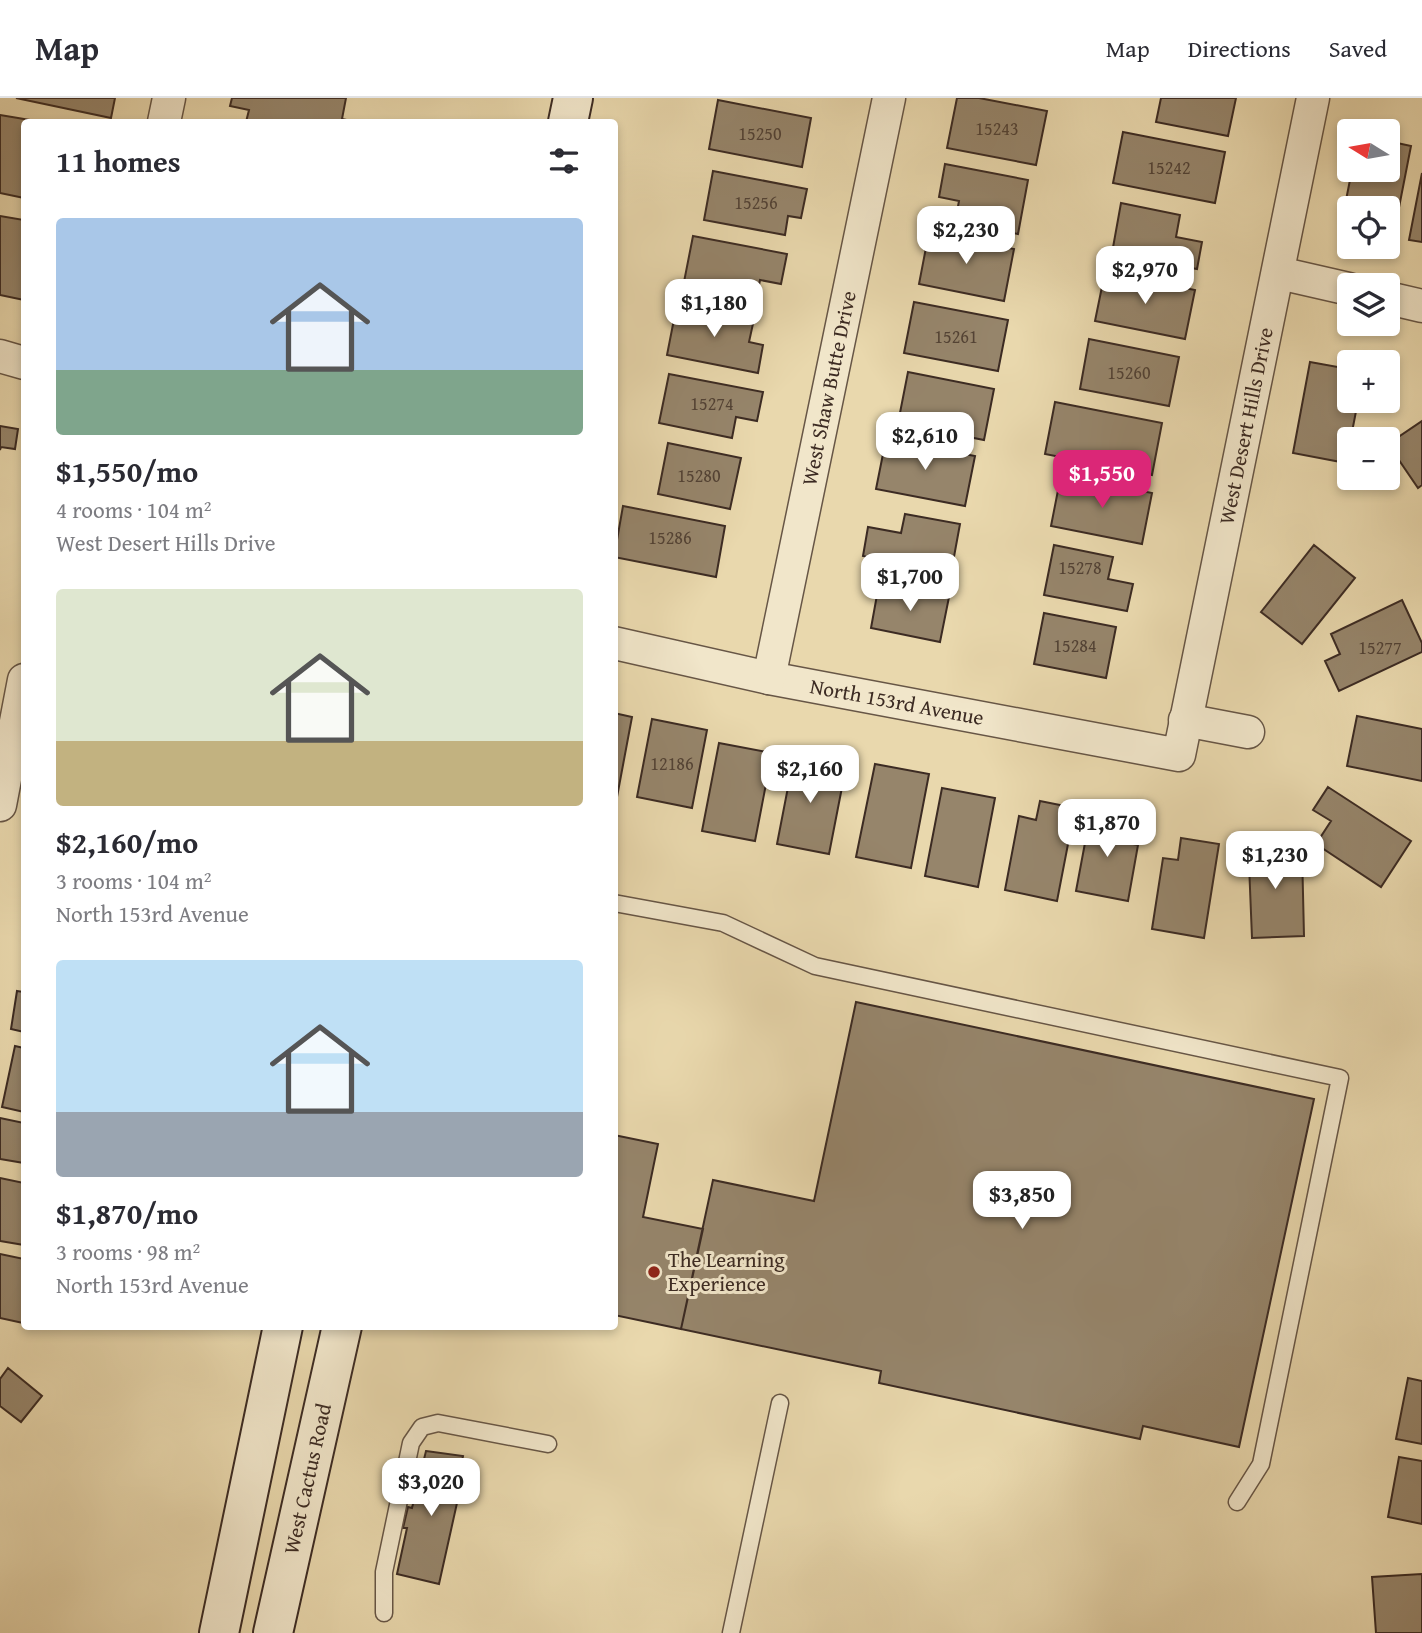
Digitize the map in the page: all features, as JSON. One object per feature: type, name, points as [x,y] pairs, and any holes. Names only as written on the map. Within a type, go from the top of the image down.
[{"type":"main road","points":[[569,119],[573,98]]},
{"type":"main road","points":[[222,1631],[282,1330]]},
{"type":"main road","name":"West Cactus Road","points":[[273,1633],[341,1330]]},
{"type":"street","points":[[165,119],[169,98]]},
{"type":"street","name":"West Shaw Butte Drive","points":[[769,677],[889,98]]},
{"type":"street","name":"West Desert Hills Drive","points":[[1179,755],[1313,98]]},
{"type":"street","points":[[1279,273],[1337,286]]},
{"type":"street","points":[[1400,301],[1422,306]]},
{"type":"street","points":[[0,356],[21,362]]},
{"type":"street","name":"North 153rd Avenue","points":[[618,644],[769,677],[1179,755]]},
{"type":"street","points":[[0,805],[21,696]]},
{"type":"street","points":[[1185,720],[1248,732]]},
{"type":"lane","points":[[618,904],[723,923],[815,966],[1340,1078],[1261,1464],[1237,1502]]},
{"type":"lane","points":[[731,1633],[780,1403]]},
{"type":"lane","points":[[384,1613],[384,1572],[411,1443],[422,1427],[438,1423],[548,1444]]},
{"type":"building","points":[[16,98],[115,98],[111,118]]},
{"type":"building","points":[[232,98],[346,98],[342,119],[247,119],[249,110],[230,106]]},
{"type":"building","points":[[957,98],[979,98],[1047,111],[1036,165],[947,148]]},
{"type":"building","points":[[1161,98],[1236,98],[1228,136],[1156,122]]},
{"type":"building","points":[[718,100],[811,118],[802,167],[709,149]]},
{"type":"building","points":[[0,115],[24,119],[21,119],[21,197],[0,193]]},
{"type":"building","points":[[1123,132],[1225,152],[1215,203],[1113,183]]},
{"type":"building","points":[[1400,144],[1411,146],[1400,202],[1400,196],[1347,196],[1350,182],[1400,182]]},
{"type":"building","points":[[945,164],[1028,180],[1018,234],[955,222],[959,201],[939,197]]},
{"type":"building","points":[[713,171],[807,189],[801,218],[788,216],[785,235],[704,220]]},
{"type":"building","points":[[1422,173],[1422,242],[1409,240]]},
{"type":"building","points":[[1121,203],[1180,215],[1176,237],[1202,242],[1197,269],[1112,253]]},
{"type":"building","points":[[0,216],[21,220],[21,299],[0,295]]},
{"type":"building","points":[[929,232],[1014,249],[1004,301],[919,284]]},
{"type":"building","points":[[693,236],[787,254],[781,284],[760,280],[756,301],[683,287]]},
{"type":"building","points":[[1105,272],[1195,290],[1185,339],[1095,321]]},
{"type":"building","points":[[914,302],[1008,320],[998,371],[904,353]]},
{"type":"building","points":[[677,304],[754,319],[749,342],[763,345],[758,373],[667,355]]},
{"type":"building","points":[[1089,339],[1179,357],[1169,406],[1080,389]]},
{"type":"building","points":[[1310,362],[1337,367],[1337,413],[1356,413],[1353,427],[1337,427],[1337,461],[1293,453]]},
{"type":"building","points":[[908,372],[994,389],[984,440],[898,423]]},
{"type":"building","points":[[669,374],[763,392],[757,421],[736,417],[732,438],[659,423]]},
{"type":"building","points":[[1055,402],[1162,423],[1152,475],[1045,454]]},
{"type":"building","points":[[1422,421],[1422,485],[1418,488],[1400,462],[1400,436]]},
{"type":"building","points":[[0,426],[18,429],[15,449],[1,447],[0,450]]},
{"type":"building","points":[[886,439],[975,456],[965,506],[876,489]]},
{"type":"building","points":[[668,443],[741,458],[730,509],[658,494]]},
{"type":"building","points":[[1061,475],[1152,493],[1142,544],[1051,526]]},
{"type":"building","points":[[623,506],[725,526],[716,577],[618,558],[618,534]]},
{"type":"building","points":[[905,514],[960,524],[951,573],[863,556],[868,527],[901,533]]},
{"type":"building","points":[[1054,545],[1113,557],[1108,579],[1133,584],[1127,611],[1044,595]]},
{"type":"building","points":[[1314,545],[1355,578],[1302,644],[1261,612]]},
{"type":"building","points":[[879,584],[949,597],[940,642],[871,628]]},
{"type":"building","points":[[1402,600],[1422,643],[1422,652],[1339,691],[1325,661],[1340,654],[1331,634]]},
{"type":"building","points":[[1044,613],[1116,627],[1106,678],[1034,664]]},
{"type":"building","points":[[618,714],[632,717],[618,792]]},
{"type":"building","points":[[1357,716],[1422,729],[1422,781],[1347,766]]},
{"type":"building","points":[[652,719],[707,730],[692,808],[637,797]]},
{"type":"building","points":[[719,743],[772,753],[755,841],[702,831]]},
{"type":"building","points":[[795,751],[824,756],[821,773],[844,777],[829,854],[777,844]]},
{"type":"building","points":[[875,764],[929,774],[911,868],[856,857]]},
{"type":"building","points":[[1328,787],[1411,841],[1381,887],[1316,844],[1331,821],[1313,810]]},
{"type":"building","points":[[942,788],[995,798],[978,887],[925,876]]},
{"type":"building","points":[[1040,801],[1075,808],[1057,901],[1005,890],[1019,816],[1036,820]]},
{"type":"building","points":[[1091,811],[1122,817],[1118,841],[1138,845],[1128,901],[1076,891]]},
{"type":"building","points":[[1181,838],[1219,844],[1204,938],[1152,929],[1163,858],[1178,860]]},
{"type":"building","points":[[1275,838],[1275,852],[1302,851],[1304,936],[1252,938],[1248,839]]},
{"type":"building","points":[[17,991],[21,992],[21,1031],[11,1029]]},
{"type":"building","points":[[856,1002],[1314,1099],[1239,1447],[1143,1426],[1140,1439],[879,1383],[881,1371],[681,1329],[713,1180],[814,1201]]},
{"type":"building","points":[[15,1046],[21,1047],[21,1111],[2,1107]]},
{"type":"building","points":[[0,1118],[21,1122],[21,1162],[0,1159]]},
{"type":"building","name":"The Learning Experience","points":[[618,1136],[658,1144],[643,1217],[703,1229],[681,1329],[618,1316]]},
{"type":"building","points":[[0,1178],[21,1182],[21,1244],[0,1241]]},
{"type":"building","points":[[0,1254],[21,1258],[21,1323],[0,1318]]},
{"type":"building","points":[[8,1368],[42,1396],[21,1422],[0,1406],[0,1379]]},
{"type":"building","points":[[1408,1378],[1422,1381],[1422,1444],[1396,1439]]},
{"type":"building","points":[[426,1451],[463,1456],[459,1475],[463,1476],[439,1584],[397,1574],[407,1528],[403,1528],[408,1507],[412,1508]]},
{"type":"building","points":[[1399,1457],[1422,1461],[1422,1524],[1388,1517]]},
{"type":"building","points":[[1422,1574],[1422,1633],[1376,1633],[1372,1577]]},
{"type":"place","name":"The Learning Experience","points":[[654,1272]]}]
